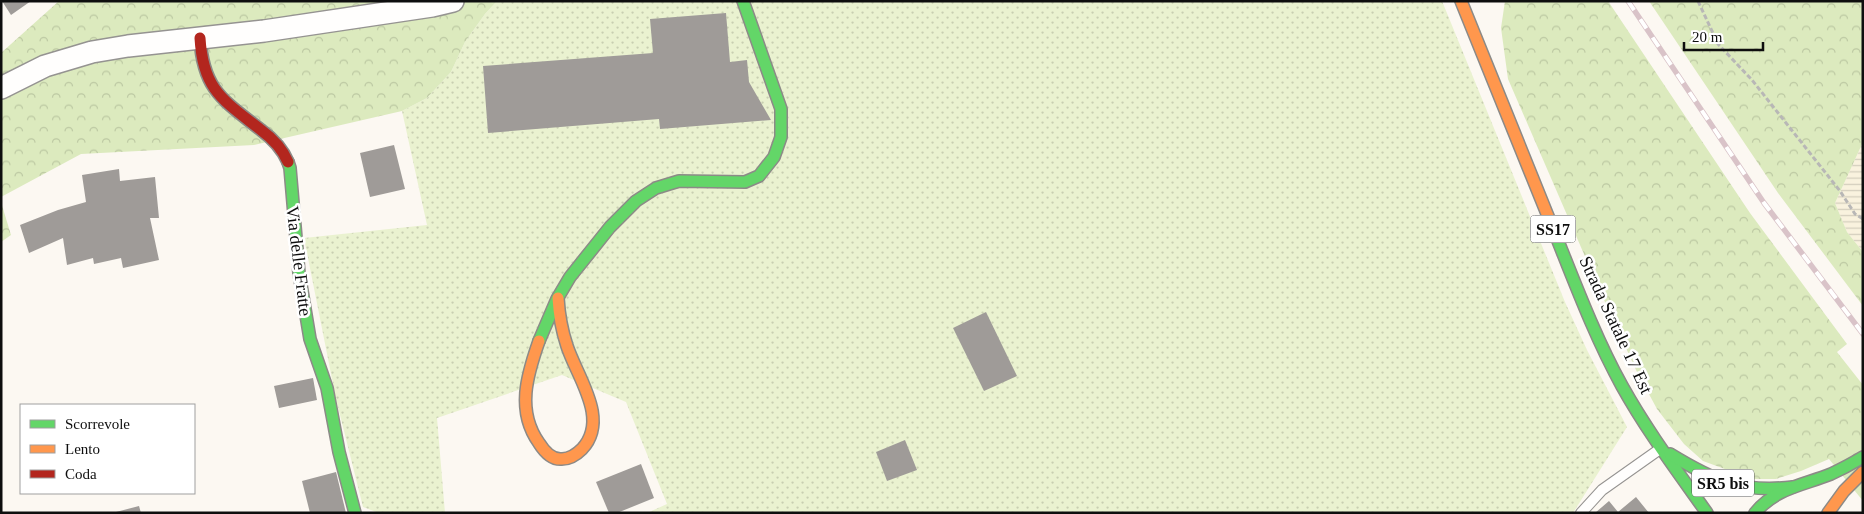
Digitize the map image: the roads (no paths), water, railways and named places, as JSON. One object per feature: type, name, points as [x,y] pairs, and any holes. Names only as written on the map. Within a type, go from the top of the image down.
[{"type":"street","points":[[1,88],[45,66],[92,52],[128,46],[274,30],[423,8],[453,1]]},
{"type":"street","points":[[558,298],[560,325],[572,360],[590,397],[593,416],[591,434],[588,441],[577,454],[564,459],[556,458],[542,448],[535,440],[528,425],[524,408],[529,373],[558,298],[570,278],[616,220],[648,192],[667,183],[682,179],[746,182],[755,178],[774,158],[782,140],[781,109],[743,1]]},
{"type":"street","name":"Strada Statale 17 Est","points":[[1461,1],[1584,305],[1622,386],[1661,448],[1707,513]]},
{"type":"street","name":"Via delle Fratte","points":[[200,38],[202,60],[214,90],[233,109],[276,142],[287,158],[290,168],[299,273],[310,339],[327,388],[339,452],[355,513]]},
{"type":"street","name":"SR5 bis","points":[[1661,448],[1705,474],[1733,486],[1760,490],[1793,487]]},
{"type":"street","name":"SR5 bis","points":[[1755,513],[1766,500],[1793,487],[1842,470],[1863,457]]},
{"type":"street","points":[[1828,513],[1844,491],[1863,472]]},
{"type":"lane","points":[[1582,513],[1602,490],[1661,448]]},
{"type":"railway","points":[[1628,1],[1764,203],[1863,334]]}]
